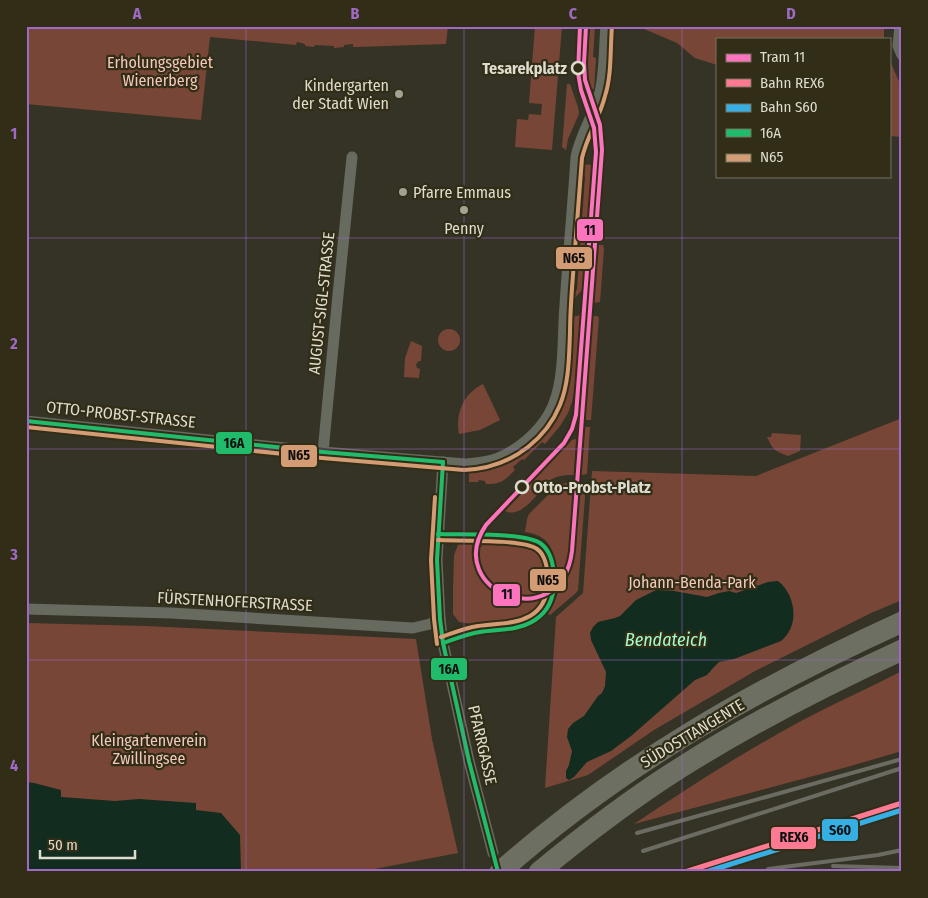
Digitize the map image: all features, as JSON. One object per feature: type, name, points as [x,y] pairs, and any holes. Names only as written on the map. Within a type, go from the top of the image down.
[{"type":"highway","name":"SÜDOSTTANGENTE","points":[[497,862],[523,852],[586,802],[664,748],[720,714],[775,684],[902,622]]},
{"type":"highway","name":"SÜDOSTTANGENTE","points":[[539,872],[603,821],[678,769],[785,708],[895,653]]},
{"type":"street","name":"OTTO-PROBST-STRASSE","points":[[26,421],[323,452],[470,464],[488,461],[505,455],[517,447],[532,436],[543,423],[557,396],[561,372],[577,149],[601,89],[606,26]]},
{"type":"street","points":[[900,26],[900,50]]},
{"type":"street","name":"AUGUST-SIGL-STRASSE","points":[[323,452],[352,157]]},
{"type":"street","points":[[440,620],[436,560],[443,462]]},
{"type":"street","name":"FÜRSTENHOFERSTRASSE","points":[[26,608],[171,613],[413,628],[440,620]]},
{"type":"street","name":"PFARRGASSE","points":[[440,620],[443,643],[469,761],[497,862]]},
{"type":"green space","name":"Erholungsgebiet Wienerberg","points":[[26,26],[448,26],[446,44],[353,47],[353,44],[334,48],[334,46],[305,46],[305,44],[297,42],[296,45],[210,37],[201,120],[26,104]]},
{"type":"green space","points":[[535,26],[562,26],[552,150],[515,147],[517,119],[528,120],[529,114],[541,115],[542,104],[529,103]]},
{"type":"green space","points":[[590,26],[595,26],[593,57],[596,58],[594,89],[591,89],[587,70]]},
{"type":"green space","points":[[637,26],[884,26],[884,38],[716,38],[716,65],[695,58],[677,43]]},
{"type":"green space","points":[[890,61],[902,88],[902,137],[890,136]]},
{"type":"green space","points":[[567,84],[570,84],[579,114],[568,139],[566,150],[562,147]]},
{"type":"green space","points":[[582,164],[592,165],[582,290],[574,299],[573,292],[577,290],[585,176],[581,173]]},
{"type":"green space","points":[[598,245],[603,245],[604,249],[600,302],[594,303]]},
{"type":"green space","points":[[581,315],[572,402],[560,426],[545,444],[542,442],[524,460],[522,459],[513,467],[515,470],[502,481],[486,484],[485,481],[479,480],[478,482],[469,482],[469,471],[500,464],[520,454],[538,439],[552,421],[562,400],[567,366],[571,363],[574,325],[570,322],[572,317]]},
{"type":"green space","points":[[593,316],[599,318],[591,420],[585,420]]},
{"type":"green space","points":[[449,329],[457,332],[460,340],[457,348],[449,351],[441,348],[438,340],[441,332]]},
{"type":"green space","points":[[411,341],[422,346],[421,361],[416,364],[417,368],[420,369],[419,378],[404,377],[405,358]]},
{"type":"green space","points":[[483,384],[500,420],[480,430],[459,434],[458,419],[462,404],[476,388]]},
{"type":"green space","name":"Johann-Benda-Park","points":[[902,418],[902,600],[871,613],[755,671],[654,730],[588,775],[545,788],[556,617],[583,593],[592,471],[756,476]]},
{"type":"green space","points":[[585,427],[590,427],[587,474],[581,475]]},
{"type":"green space","points":[[772,433],[801,435],[800,451],[788,456],[777,451],[767,437],[771,437]]},
{"type":"green space","points":[[576,439],[574,475],[554,478],[524,508],[512,513],[505,511],[572,440]]},
{"type":"green space","points":[[574,482],[568,555],[566,563],[557,578],[554,554],[551,548],[541,537],[525,532],[527,519],[529,514],[556,487],[561,484]]},
{"type":"green space","points":[[581,483],[586,483],[578,590],[550,615],[548,614],[573,565]]},
{"type":"green space","points":[[473,539],[472,553],[474,564],[477,573],[488,588],[503,599],[512,602],[532,602],[548,597],[542,608],[530,617],[515,623],[484,625],[459,622],[453,614],[454,555],[460,540]]},
{"type":"green space","points":[[481,540],[521,544],[539,552],[549,568],[550,588],[528,595],[514,594],[502,590],[492,582],[482,566],[480,560]]},
{"type":"green space","name":"Kleingartenverein Zwillingsee","points":[[26,623],[146,626],[416,639],[432,739],[458,853],[369,870],[343,872],[26,872]]},
{"type":"green space","points":[[902,671],[902,751],[634,824],[675,796],[781,732]]},
{"type":"water","name":"Bendateich","points":[[778,581],[789,594],[793,611],[791,627],[781,641],[734,659],[719,662],[707,675],[695,680],[631,736],[611,751],[587,762],[574,777],[569,780],[566,778],[566,771],[572,751],[567,737],[568,729],[573,723],[584,716],[602,693],[605,686],[606,672],[591,640],[590,633],[598,622],[620,616],[636,600],[656,590],[707,597],[729,591],[736,593],[768,582]]},
{"type":"water","points":[[26,782],[61,790],[61,797],[115,801],[139,799],[196,803],[196,810],[221,813],[240,835],[241,872],[26,872]]},
{"type":"railway","points":[[637,833],[902,759]]},
{"type":"railway","points":[[643,851],[902,768]]},
{"type":"railway","points":[[768,869],[878,855],[902,850]]},
{"type":"railway","points":[[833,866],[902,868]]},
{"type":"tram line","name":"11","points":[[580,26],[578,73],[581,90],[594,128],[596,152],[576,415],[572,429],[564,443],[486,525],[476,549],[479,569],[491,585],[508,595],[528,598],[548,593],[563,578],[572,551],[602,150],[600,125],[585,80],[586,26]]},
{"type":"rail line","name":"REX6","points":[[685,872],[902,803]]},
{"type":"rail line","name":"S60","points":[[706,872],[902,810]]},
{"type":"transit line","name":"N65","points":[[26,427],[322,458],[464,470],[498,464],[521,452],[547,428],[560,405],[567,379],[582,158],[603,104],[607,88],[610,71],[612,26]]},
{"type":"transit line","name":"16A","points":[[26,421],[323,452],[443,462]]},
{"type":"transit line","name":"16A","points":[[443,462],[437,560],[443,643],[469,761],[498,872]]},
{"type":"transit line","name":"N65","points":[[435,497],[431,560],[437,644]]},
{"type":"transit line","name":"16A","points":[[438,534],[476,534],[532,539],[544,546],[550,555],[554,576],[554,587],[550,603],[544,612],[529,624],[515,628],[475,633],[443,643]]},
{"type":"transit line","name":"N65","points":[[438,540],[505,542],[530,546],[537,549],[543,556],[548,580],[543,603],[530,616],[511,622],[468,628],[441,637]]},
{"type":"place","name":"Tesarekplatz","points":[[578,68]]},
{"type":"place","name":"Kindergarten der Stadt Wien","points":[[399,94]]},
{"type":"place","name":"Pfarre Emmaus","points":[[403,192]]},
{"type":"place","name":"Penny","points":[[464,210]]},
{"type":"place","name":"Otto-Probst-Platz","points":[[522,487]]}]
